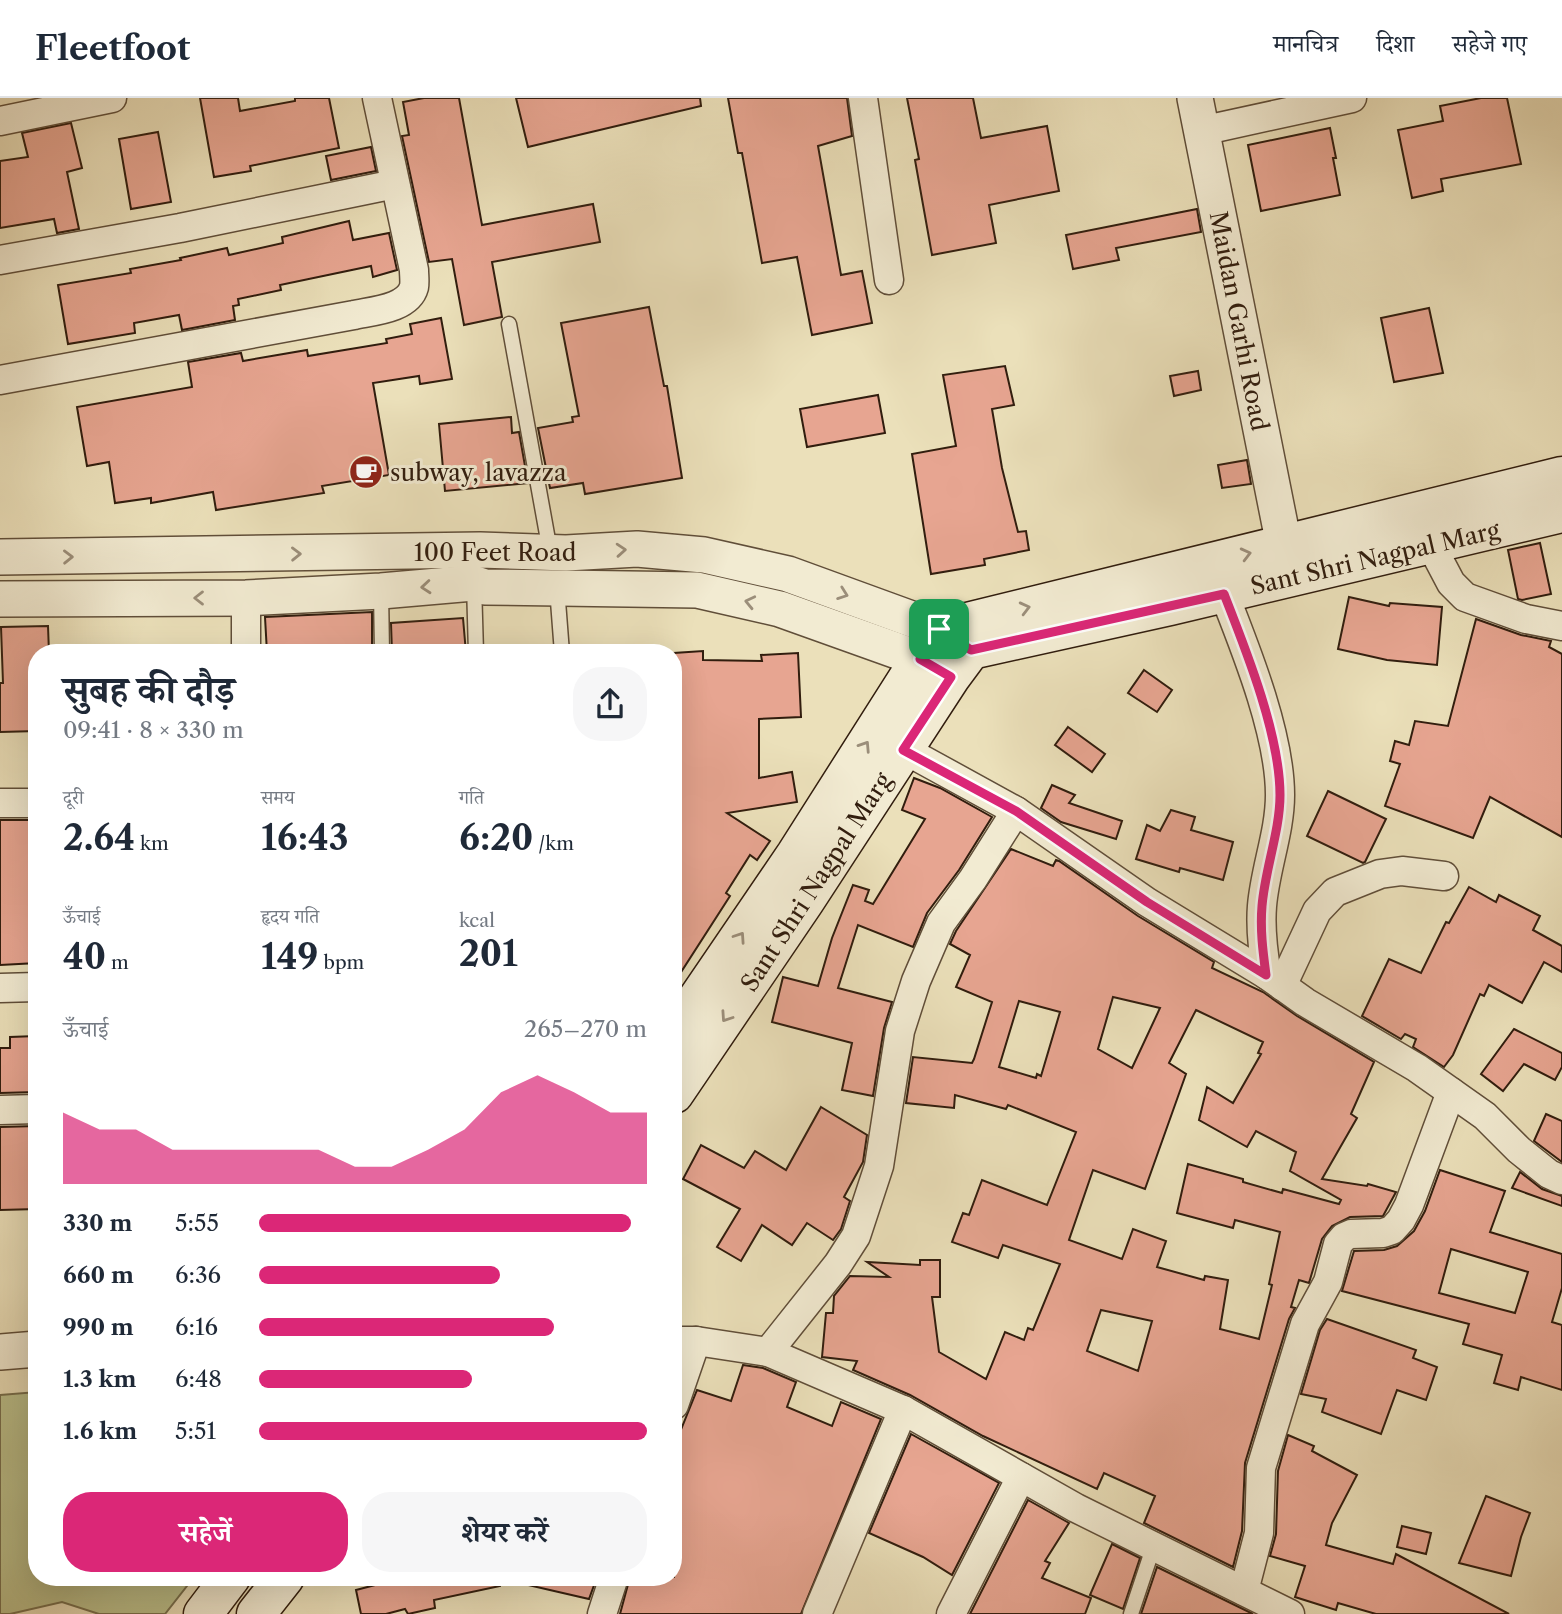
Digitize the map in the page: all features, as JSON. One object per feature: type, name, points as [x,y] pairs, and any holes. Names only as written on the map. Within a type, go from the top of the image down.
[{"type":"main road","name":"Sant Shri Nagpal Marg","points":[[682,1021],[796,854],[945,654],[1284,545],[1562,476]]},
{"type":"main road","name":"Sant Shri Nagpal Marg","points":[[945,654],[1224,594],[1562,513]]},
{"type":"main road","name":"Sant Shri Nagpal Marg","points":[[682,1082],[903,750],[945,654]]},
{"type":"main road","points":[[203,1614],[224,1586]]},
{"type":"main road","points":[[256,1614],[278,1586]]},
{"type":"street","points":[[0,121],[112,98]]},
{"type":"street","points":[[0,380],[354,315],[387,308],[406,300],[414,288],[414,270],[377,98]]},
{"type":"street","points":[[863,98],[889,280]]},
{"type":"street","points":[[1198,115],[1352,98]]},
{"type":"street","name":"Maidan Garhi Road","points":[[1198,115],[1284,545]]},
{"type":"street","points":[[0,260],[180,228],[395,184]]},
{"type":"street","points":[[1431,545],[1451,583],[1465,597],[1526,619],[1562,626]]},
{"type":"street","name":"100 Feet Road","points":[[0,557],[637,549],[704,555],[788,574],[945,654]]},
{"type":"street","name":"100 Feet Road","points":[[0,599],[246,598],[474,583],[485,587],[697,590],[780,609],[945,654]]},
{"type":"street","points":[[1224,594],[1250,663],[1279,766],[1280,798],[1262,904],[1261,935],[1274,981]]},
{"type":"street","points":[[246,598],[246,644]]},
{"type":"street","points":[[903,750],[1016,811],[1147,902],[1305,1002],[1417,1068],[1485,1115],[1519,1150],[1549,1174],[1562,1180]]},
{"type":"street","points":[[0,803],[28,803]]},
{"type":"street","points":[[768,1352],[838,1265],[856,1236],[879,1166],[900,1031],[916,981],[941,923],[1016,811]]},
{"type":"street","points":[[1274,981],[1317,911],[1335,892],[1380,874],[1402,871],[1444,876]]},
{"type":"street","points":[[0,988],[28,987]]},
{"type":"street","points":[[1249,1600],[1259,1533],[1261,1468],[1305,1324],[1328,1282],[1338,1244],[1344,1237],[1351,1234],[1383,1233],[1392,1230],[1401,1220],[1451,1091]]},
{"type":"street","points":[[0,1110],[28,1109]]},
{"type":"street","points":[[682,1358],[685,1340],[768,1352],[903,1410],[1076,1508],[1154,1545],[1249,1600],[1290,1614]]},
{"type":"street","points":[[0,1352],[28,1350]]},
{"type":"street","points":[[817,1614],[903,1410]]},
{"type":"street","points":[[951,1614],[1021,1477]]},
{"type":"street","points":[[602,1614],[611,1586]]},
{"type":"lane","points":[[509,324],[550,552]]},
{"type":"lane","points":[[474,583],[476,644]]},
{"type":"lane","points":[[558,588],[561,644]]},
{"type":"lane","points":[[381,591],[382,644]]},
{"type":"lane","points":[[1131,1614],[1154,1545]]},
{"type":"green space","points":[[28,1393],[28,1586],[187,1586],[165,1614],[99,1614],[62,1602],[0,1614],[0,1395]]},
{"type":"building","points":[[200,98],[238,98],[240,111],[295,101],[295,98],[329,98],[339,148],[250,166],[251,171],[214,177]]},
{"type":"building","points":[[424,98],[459,98],[482,225],[593,204],[600,242],[492,262],[502,317],[464,325],[452,259],[429,262],[402,136],[409,135],[403,102]]},
{"type":"building","points":[[516,98],[700,98],[701,106],[528,147]]},
{"type":"building","points":[[728,98],[847,98],[852,136],[818,146],[841,275],[862,271],[872,323],[812,335],[797,257],[762,263],[742,153],[738,153]]},
{"type":"building","points":[[907,98],[973,98],[981,138],[1047,126],[1059,191],[989,205],[996,243],[932,255],[915,160],[919,159]]},
{"type":"building","points":[[1481,98],[1507,98],[1521,164],[1441,179],[1443,191],[1412,198],[1398,130],[1443,121],[1440,106]]},
{"type":"building","points":[[71,123],[82,168],[67,172],[79,229],[57,233],[54,219],[0,228],[0,161],[28,157],[22,133]]},
{"type":"building","points":[[1330,128],[1340,195],[1261,211],[1248,145]]},
{"type":"building","points":[[158,132],[171,202],[131,209],[119,139]]},
{"type":"building","points":[[371,147],[376,171],[331,180],[326,156]]},
{"type":"building","points":[[1197,209],[1201,232],[1116,248],[1119,260],[1073,269],[1066,235]]},
{"type":"building","points":[[349,221],[353,240],[389,233],[397,270],[373,277],[371,266],[280,285],[281,290],[238,299],[239,305],[233,306],[235,320],[182,330],[179,315],[134,323],[135,333],[68,344],[58,285],[131,273],[130,269],[227,248],[229,255],[283,243],[282,237]]},
{"type":"building","points":[[649,307],[664,386],[667,386],[682,478],[585,494],[583,483],[550,488],[538,428],[573,422],[572,417],[579,416],[561,323]]},
{"type":"building","points":[[1429,308],[1443,373],[1394,382],[1381,318]]},
{"type":"building","points":[[441,318],[452,379],[420,384],[419,376],[373,383],[389,475],[322,486],[324,493],[216,510],[213,492],[151,503],[151,498],[115,503],[109,462],[87,466],[77,407],[192,387],[188,362],[241,353],[243,361],[307,350],[308,356],[387,343],[386,339],[412,334],[410,324]]},
{"type":"building","points":[[1005,366],[1014,405],[992,409],[1002,468],[1018,532],[1026,531],[1029,550],[984,559],[985,565],[931,574],[912,454],[956,446],[943,375]]},
{"type":"building","points":[[1198,371],[1201,390],[1174,396],[1170,376]]},
{"type":"building","points":[[878,395],[885,433],[807,447],[800,409]]},
{"type":"building","points":[[511,417],[512,433],[519,432],[528,483],[445,491],[439,424]]},
{"type":"building","points":[[1247,460],[1251,484],[1222,488],[1218,465]]},
{"type":"building","points":[[1540,543],[1551,594],[1518,599],[1508,550]]},
{"type":"building","points":[[1349,597],[1389,606],[1390,603],[1442,607],[1437,665],[1387,660],[1338,649]]},
{"type":"building","points":[[372,612],[372,644],[266,644],[265,617]]},
{"type":"building","points":[[463,618],[465,644],[392,644],[391,623]]},
{"type":"building","points":[[1476,619],[1521,635],[1551,641],[1549,647],[1562,654],[1562,837],[1490,797],[1473,838],[1385,806],[1400,764],[1390,761],[1395,741],[1409,745],[1415,721],[1448,726]]},
{"type":"building","points":[[48,626],[49,644],[28,644],[28,731],[0,732],[0,683],[3,683],[1,627]]},
{"type":"building","points":[[703,651],[703,660],[762,661],[761,655],[798,653],[801,717],[759,719],[759,778],[792,772],[797,802],[727,813],[770,841],[757,860],[750,855],[726,893],[730,896],[682,971],[682,652]]},
{"type":"building","points":[[1144,670],[1172,690],[1157,712],[1128,693]]},
{"type":"building","points":[[1068,727],[1105,754],[1092,772],[1055,745]]},
{"type":"building","points":[[914,778],[940,788],[992,817],[959,870],[927,913],[913,947],[858,925],[838,988],[892,1002],[884,1028],[873,1096],[842,1090],[852,1043],[772,1022],[783,977],[818,986],[832,938],[853,885],[869,890],[865,901],[873,904],[925,819],[902,810]]},
{"type":"building","points":[[1052,785],[1075,795],[1069,803],[1122,821],[1116,839],[1061,822],[1041,808]]},
{"type":"building","points":[[1328,791],[1386,819],[1365,862],[1307,836]]},
{"type":"building","points":[[1171,810],[1195,817],[1191,830],[1233,842],[1223,880],[1180,868],[1179,872],[1136,859],[1147,825],[1160,831]]},
{"type":"building","points":[[0,820],[28,820],[28,963],[0,965]]},
{"type":"building","points":[[1011,849],[1053,866],[1056,860],[1138,916],[1214,962],[1212,968],[1263,992],[1297,1016],[1374,1062],[1351,1114],[1357,1118],[1322,1179],[1368,1184],[1396,1192],[1383,1216],[1350,1217],[1332,1226],[1322,1239],[1309,1283],[1299,1280],[1291,1307],[1295,1308],[1289,1319],[1245,1463],[1242,1531],[1233,1567],[1144,1523],[1155,1496],[1104,1473],[1097,1489],[983,1436],[910,1395],[853,1370],[857,1361],[822,1357],[826,1313],[833,1313],[834,1296],[850,1276],[889,1277],[867,1262],[920,1265],[920,1260],[940,1260],[940,1297],[932,1297],[939,1352],[986,1379],[1005,1332],[1024,1340],[1028,1328],[1033,1330],[1060,1264],[1003,1245],[998,1258],[952,1242],[963,1213],[969,1215],[982,1180],[1047,1205],[1076,1132],[1008,1105],[1006,1109],[955,1095],[954,1108],[906,1103],[913,1057],[972,1063],[992,1002],[956,987],[970,955],[950,944]],"holes":[[[1113,997],[1160,1008],[1132,1068],[1098,1049]],[[1019,1001],[1060,1012],[1041,1076],[1037,1074],[1036,1078],[999,1067]],[[1196,1010],[1263,1042],[1258,1053],[1261,1054],[1233,1103],[1207,1087],[1199,1120],[1247,1147],[1256,1131],[1296,1152],[1290,1171],[1341,1200],[1339,1204],[1283,1189],[1282,1193],[1188,1164],[1177,1213],[1233,1228],[1235,1220],[1280,1232],[1269,1284],[1272,1285],[1259,1339],[1220,1329],[1228,1280],[1205,1276],[1204,1280],[1157,1267],[1166,1241],[1133,1229],[1122,1259],[1069,1240],[1093,1170],[1145,1189],[1186,1074],[1169,1063]],[[1101,1310],[1152,1321],[1138,1371],[1087,1351]]]},
{"type":"building","points":[[1469,887],[1496,902],[1499,895],[1540,916],[1533,930],[1562,946],[1562,972],[1544,962],[1522,1003],[1489,985],[1484,996],[1480,994],[1453,1055],[1444,1067],[1413,1047],[1416,1039],[1405,1034],[1401,1039],[1362,1016],[1389,959],[1421,973],[1446,922],[1449,923]]},
{"type":"building","points":[[1514,1029],[1562,1053],[1562,1067],[1555,1080],[1524,1064],[1503,1091],[1481,1074]]},
{"type":"building","points":[[28,1036],[28,1092],[0,1093],[0,1048],[10,1048],[10,1037]]},
{"type":"building","points":[[821,1107],[867,1135],[863,1162],[844,1197],[850,1201],[841,1229],[833,1240],[807,1223],[792,1245],[762,1225],[741,1261],[717,1247],[740,1209],[683,1179],[701,1145],[744,1168],[755,1151],[786,1170]]},
{"type":"building","points":[[1546,1114],[1562,1121],[1562,1162],[1534,1141]]},
{"type":"building","points":[[28,1126],[28,1209],[0,1210],[0,1127]]},
{"type":"building","points":[[1440,1170],[1505,1191],[1490,1232],[1562,1254],[1562,1288],[1552,1322],[1562,1325],[1562,1390],[1521,1377],[1518,1390],[1494,1383],[1502,1355],[1463,1344],[1469,1324],[1342,1291],[1354,1251],[1384,1250],[1397,1246],[1414,1231],[1425,1211]],"holes":[[[1451,1249],[1528,1272],[1515,1313],[1439,1293]]]},
{"type":"building","points":[[1520,1172],[1542,1189],[1562,1196],[1562,1206],[1512,1188]]},
{"type":"building","points":[[1327,1319],[1416,1350],[1413,1358],[1437,1367],[1426,1400],[1397,1390],[1381,1434],[1322,1412],[1326,1399],[1301,1394],[1320,1330]]},
{"type":"building","points":[[743,1365],[763,1368],[796,1382],[787,1407],[832,1426],[841,1402],[881,1419],[801,1614],[620,1614],[628,1586],[682,1586],[682,1427],[697,1390],[731,1401]]},
{"type":"building","points":[[911,1434],[999,1483],[952,1575],[923,1557],[869,1533]]},
{"type":"building","points":[[1288,1435],[1314,1446],[1312,1451],[1357,1475],[1332,1523],[1326,1545],[1393,1564],[1396,1554],[1509,1614],[1376,1614],[1338,1603],[1336,1610],[1295,1597],[1305,1566],[1270,1556],[1276,1534],[1278,1471]]},
{"type":"building","points":[[1486,1496],[1530,1513],[1511,1576],[1459,1563]]},
{"type":"building","points":[[1028,1500],[1069,1523],[1045,1561],[1050,1563],[1042,1578],[1091,1598],[1085,1614],[970,1614]]},
{"type":"building","points":[[1402,1526],[1431,1533],[1426,1554],[1397,1547]]},
{"type":"building","points":[[1112,1544],[1140,1558],[1123,1609],[1090,1595]]},
{"type":"building","points":[[1157,1567],[1253,1614],[1141,1614]]},
{"type":"building","points":[[371,1586],[500,1586],[434,1600],[435,1608],[408,1614],[405,1609],[386,1614],[361,1614],[356,1590]]},
{"type":"building","points":[[532,1586],[594,1586],[589,1599]]},
{"type":"place","name":"subway, lavazza","points":[[366,472]]},
{"type":"route","points":[[1224,594],[1250,663],[1279,766],[1280,798],[1262,904],[1261,935],[1266,975],[1147,902],[1016,811],[903,750],[951,677],[920,659],[939,629],[971,650],[1224,594]]}]
